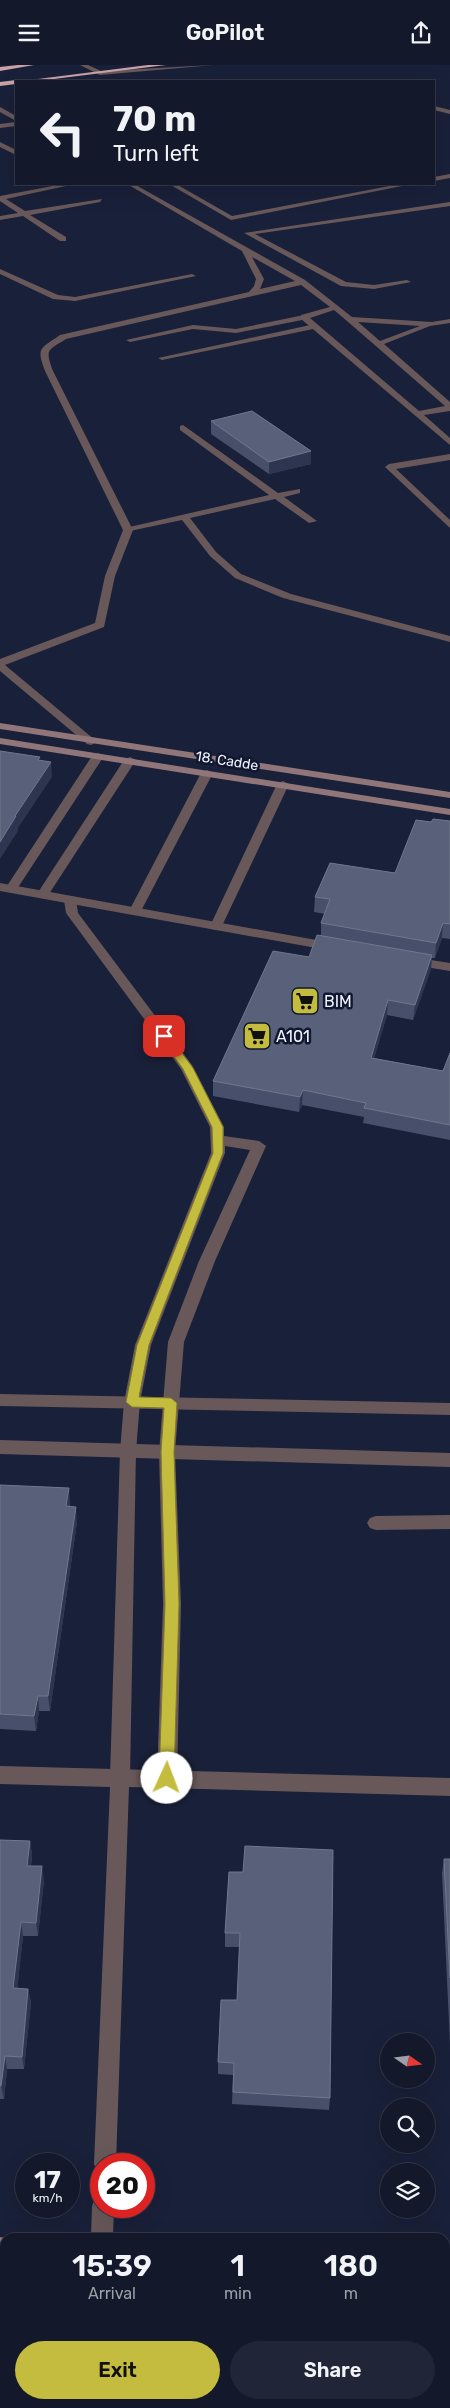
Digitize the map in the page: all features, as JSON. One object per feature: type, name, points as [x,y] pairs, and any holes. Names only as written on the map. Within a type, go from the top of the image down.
[{"type":"highway","points":[[0,69],[32,65]]},
{"type":"highway","points":[[34,80],[164,65]]},
{"type":"highway","points":[[0,84],[15,82]]},
{"type":"street","points":[[83,65],[100,73],[211,65]]},
{"type":"street","points":[[435,108],[450,112]]},
{"type":"street","points":[[0,109],[15,118]]},
{"type":"street","points":[[0,126],[15,124]]},
{"type":"street","points":[[0,134],[15,131]]},
{"type":"street","points":[[0,143],[15,152]]},
{"type":"street","points":[[435,179],[450,176]]},
{"type":"street","points":[[63,239],[0,198],[74,185]]},
{"type":"street","points":[[132,185],[302,282],[350,319],[450,407]]},
{"type":"street","points":[[174,185],[231,218],[404,185]]},
{"type":"street","points":[[0,211],[90,194],[100,200],[0,218]]},
{"type":"street","points":[[408,282],[374,287],[344,283],[248,233],[448,206]]},
{"type":"street","points":[[244,249],[260,279],[258,287],[252,293]]},
{"type":"street","points":[[0,271],[56,297],[75,299],[192,276]]},
{"type":"street","points":[[92,742],[0,665],[100,625],[110,576],[128,530],[49,371],[43,355],[45,349],[63,337],[302,282]]},
{"type":"street","points":[[130,340],[193,327],[236,331],[304,317],[334,307]]},
{"type":"street","points":[[304,317],[450,442]]},
{"type":"street","points":[[350,319],[432,324]]},
{"type":"street","points":[[378,344],[432,324],[450,321]]},
{"type":"street","points":[[162,358],[315,327]]},
{"type":"street","points":[[416,414],[450,407]]},
{"type":"street","points":[[183,428],[312,521]]},
{"type":"street","points":[[450,457],[389,467],[450,525]]},
{"type":"street","points":[[128,530],[297,491]]},
{"type":"street","points":[[184,517],[213,554],[238,576],[287,596],[450,639]]},
{"type":"street","name":"18. Cadde","points":[[0,726],[92,742],[450,795]]},
{"type":"street","name":"18. Cadde","points":[[0,741],[450,812]]},
{"type":"street","points":[[98,756],[6,888],[342,949]]},
{"type":"street","points":[[43,894],[130,761]]},
{"type":"street","points":[[135,911],[207,773]]},
{"type":"street","points":[[216,926],[283,785]]},
{"type":"street","points":[[70,900],[72,913],[187,1068],[217,1127],[218,1140],[218,1153],[143,1345],[132,1402],[128,1451],[120,1777],[105,2153]]},
{"type":"street","points":[[401,959],[450,967]]},
{"type":"street","points":[[167,1778],[172,1604],[167,1452],[176,1342],[207,1261],[260,1146],[218,1140]]},
{"type":"street","points":[[0,1400],[450,1409]]},
{"type":"street","points":[[0,1447],[450,1460]]},
{"type":"street","points":[[376,1523],[450,1522]]},
{"type":"street","points":[[0,1775],[450,1787]]},
{"type":"street","points":[[102,2233],[103,2218]]},
{"type":"building","points":[[252,411],[311,451],[269,462],[211,421]]},
{"type":"building","points":[[0,751],[40,757],[38,760],[51,762],[0,842]]},
{"type":"building","points":[[433,819],[450,821],[450,924],[443,923],[436,943],[321,923],[330,899],[315,897],[330,863],[395,873],[416,820],[431,822]]},
{"type":"building","points":[[317,935],[432,955],[415,1005],[388,1000],[371,1058],[443,1071],[450,1053],[450,1125],[364,1108],[366,1103],[303,1090],[300,1097],[213,1081],[273,951],[309,957]]},
{"type":"building","points":[[0,1485],[69,1488],[66,1506],[76,1507],[48,1696],[38,1696],[34,1716],[0,1714]]},
{"type":"building","points":[[0,1840],[30,1841],[27,1866],[42,1866],[36,1923],[21,1922],[13,1988],[28,1989],[22,2057],[5,2056],[1,2086],[0,2086]]},
{"type":"building","points":[[245,1846],[333,1850],[330,2098],[233,2092],[234,2063],[218,2062],[221,2000],[237,2000],[240,1933],[225,1933],[229,1872],[243,1872]]},
{"type":"building","points":[[444,1859],[450,1859],[450,1978]]},
{"type":"place","name":"BIM","points":[[305,1001]]},
{"type":"place","name":"A101","points":[[257,1036]]},
{"type":"route","points":[[164,1036],[187,1068],[217,1127],[218,1153],[143,1345],[132,1402],[171,1403],[167,1452],[172,1604],[167,1778]]}]
